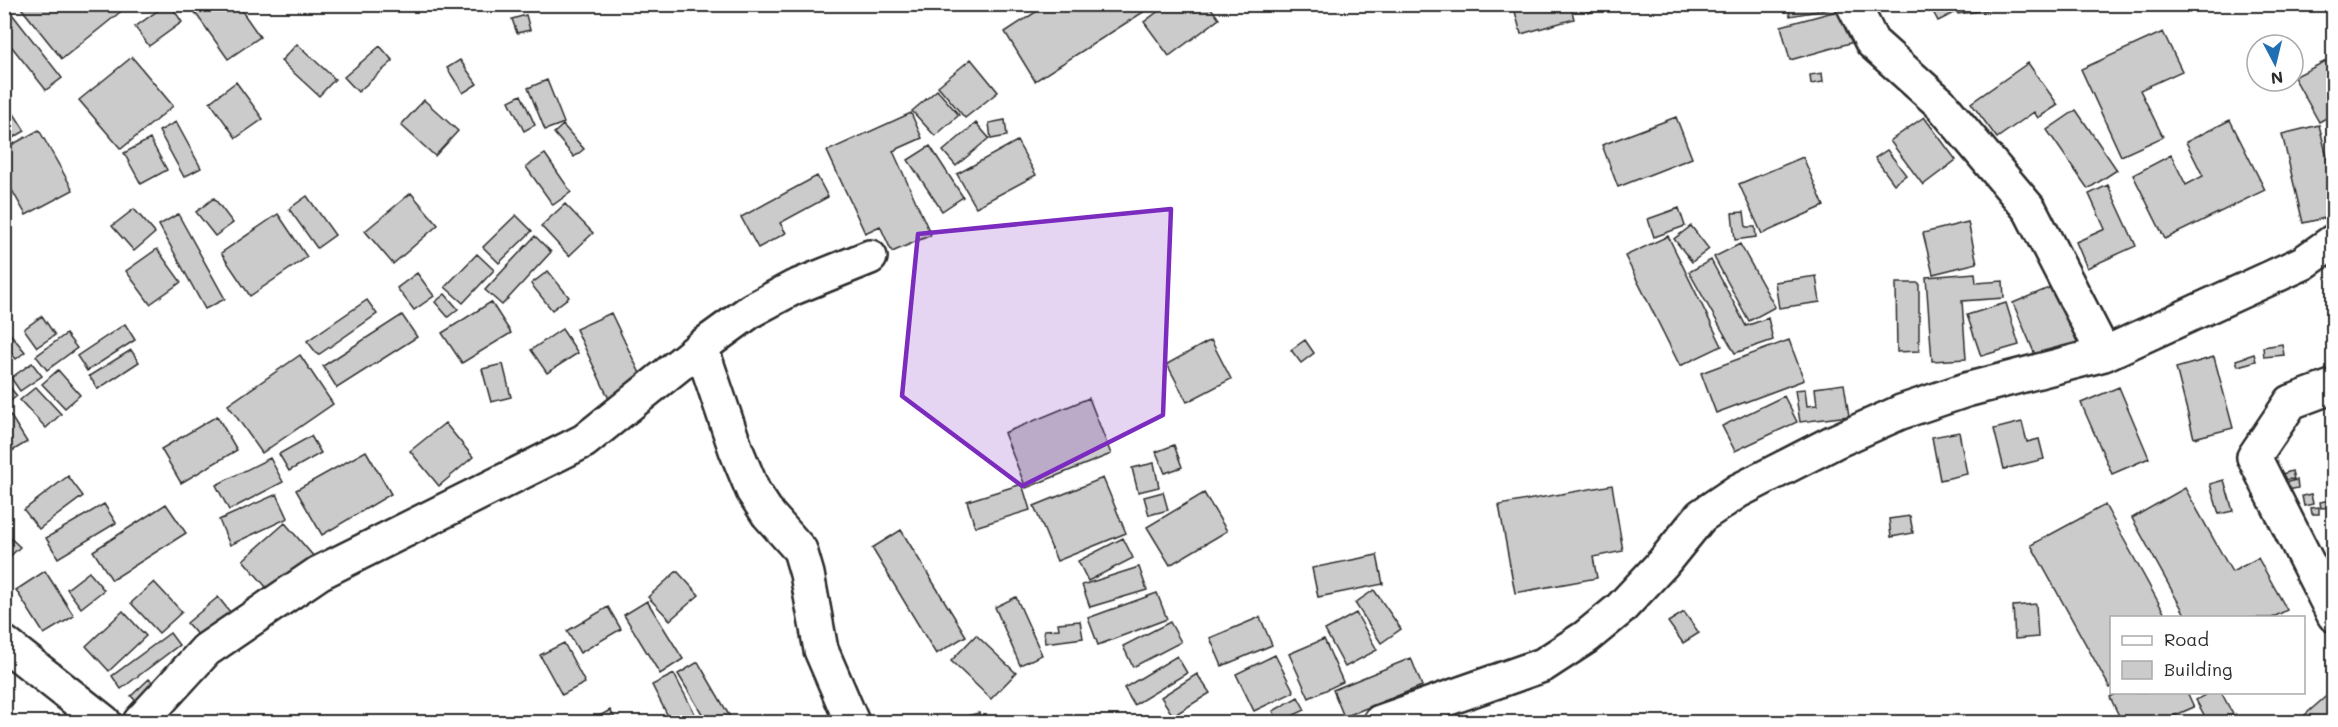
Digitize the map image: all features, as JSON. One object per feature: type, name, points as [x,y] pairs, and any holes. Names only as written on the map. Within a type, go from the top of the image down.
[{"type":"street","points":[[1853,4],[1872,42],[1940,103],[2030,210],[2104,354]]},
{"type":"street","points":[[1380,723],[1543,665],[1586,637],[1620,609],[1663,564],[1701,516],[1738,491],[1802,458],[1901,412],[1966,390],[2104,354],[2303,263],[2334,241]]},
{"type":"street","points":[[140,723],[206,651],[319,573],[584,441],[701,347],[752,310],[793,288],[870,257]]},
{"type":"street","points":[[701,347],[736,450],[753,491],[768,514],[800,550],[822,650],[852,723]]},
{"type":"street","points":[[2334,386],[2291,402],[2254,457],[2334,615]]},
{"type":"street","points":[[4,643],[104,723]]},
{"type":"highlighted area","points":[[1171,209],[1163,415],[1022,486],[902,396],[918,234]]},
{"type":"building","points":[[28,4],[120,4],[124,9],[62,59],[22,9]]},
{"type":"building","points":[[170,4],[182,22],[149,46],[135,27]]},
{"type":"building","points":[[189,4],[237,4],[260,37],[228,59]]},
{"type":"building","points":[[1048,4],[1156,4],[1035,81],[1005,32]]},
{"type":"building","points":[[1168,4],[1208,4],[1219,19],[1169,56],[1144,22]]},
{"type":"building","points":[[1513,4],[1570,4],[1574,19],[1521,34]]},
{"type":"building","points":[[1585,4],[1613,4],[1613,6],[1588,13]]},
{"type":"building","points":[[1788,4],[1830,4],[1831,9],[1790,16]]},
{"type":"building","points":[[1929,4],[1951,4],[1956,12],[1938,21]]},
{"type":"building","points":[[1957,4],[2018,4],[2018,6],[1958,14]]},
{"type":"building","points":[[5,5],[62,78],[46,90],[4,37]]},
{"type":"building","points":[[1852,7],[1861,40],[1790,60],[1781,26]]},
{"type":"building","points":[[526,15],[530,30],[517,33],[512,19]]},
{"type":"building","points":[[2163,32],[2182,71],[2140,90],[2163,137],[2121,156],[2081,69]]},
{"type":"building","points":[[297,44],[335,79],[319,96],[281,61]]},
{"type":"building","points":[[380,46],[393,61],[358,92],[344,77]]},
{"type":"building","points":[[132,57],[173,106],[121,149],[79,100]]},
{"type":"building","points":[[2334,57],[2334,114],[2319,122],[2303,93],[2305,93],[2305,72]]},
{"type":"building","points":[[971,59],[998,92],[965,118],[938,86]]},
{"type":"building","points":[[460,60],[477,84],[463,93],[447,68]]},
{"type":"building","points":[[2028,63],[2058,105],[2038,118],[2034,112],[1997,138],[1971,103]]},
{"type":"building","points":[[1822,73],[1823,82],[1811,84],[1810,75]]},
{"type":"building","points":[[547,80],[564,123],[545,130],[528,88]]},
{"type":"building","points":[[236,82],[263,119],[236,138],[210,102]]},
{"type":"building","points":[[937,90],[959,115],[935,136],[912,111]]},
{"type":"building","points":[[521,95],[535,125],[524,131],[509,101]]},
{"type":"building","points":[[4,98],[25,131],[4,143]]},
{"type":"building","points":[[424,100],[458,131],[435,156],[401,125]]},
{"type":"building","points":[[2076,110],[2117,170],[2088,189],[2047,130]]},
{"type":"building","points":[[911,113],[922,138],[893,151],[931,235],[892,252],[880,226],[865,233],[827,151]]},
{"type":"building","points":[[1676,117],[1692,158],[1618,187],[1602,145]]},
{"type":"building","points":[[1924,117],[1956,160],[1923,185],[1890,141]]},
{"type":"building","points":[[1005,120],[1007,136],[991,139],[989,123]]},
{"type":"building","points":[[2230,120],[2265,190],[2165,239],[2133,175],[2171,155],[2186,185],[2203,176],[2186,142]]},
{"type":"building","points":[[176,122],[201,168],[184,177],[159,131]]},
{"type":"building","points":[[976,123],[989,138],[956,166],[943,151]]},
{"type":"building","points":[[563,125],[584,149],[574,157],[554,133]]},
{"type":"building","points":[[2319,125],[2334,185],[2334,216],[2303,223],[2282,134]]},
{"type":"building","points":[[39,130],[73,190],[26,215],[4,176],[4,149]]},
{"type":"building","points":[[150,139],[167,170],[141,184],[124,153]]},
{"type":"building","points":[[1017,141],[1036,175],[976,207],[957,174]]},
{"type":"building","points":[[930,146],[963,197],[942,211],[908,160]]},
{"type":"building","points":[[1887,150],[1906,175],[1894,184],[1875,158]]},
{"type":"building","points":[[545,154],[571,192],[553,205],[526,167]]},
{"type":"building","points":[[1803,157],[1824,206],[1762,234],[1739,184]]},
{"type":"building","points":[[817,176],[828,197],[780,223],[786,233],[758,248],[741,217]]},
{"type":"building","points":[[2108,185],[2136,246],[2087,268],[2076,242],[2105,229],[2089,194]]},
{"type":"building","points":[[411,193],[438,225],[393,264],[365,231]]},
{"type":"building","points":[[307,196],[335,235],[317,248],[289,209]]},
{"type":"building","points":[[214,198],[233,223],[215,236],[196,212]]},
{"type":"building","points":[[565,204],[593,233],[569,256],[541,226]]},
{"type":"building","points":[[1679,208],[1685,226],[1654,237],[1648,219]]},
{"type":"building","points":[[134,209],[155,233],[134,251],[112,226]]},
{"type":"building","points":[[1744,212],[1746,227],[1755,227],[1756,237],[1735,240],[1732,213]]},
{"type":"building","points":[[178,214],[225,299],[205,309],[159,225]]},
{"type":"building","points":[[278,214],[307,257],[250,296],[221,253]]},
{"type":"building","points":[[516,215],[532,231],[499,263],[483,247]]},
{"type":"building","points":[[1968,222],[1977,263],[1933,274],[1923,233]]},
{"type":"building","points":[[1691,226],[1709,249],[1692,262],[1674,239]]},
{"type":"building","points":[[535,236],[551,252],[502,305],[485,290]]},
{"type":"building","points":[[1668,236],[1722,346],[1680,366],[1625,256]]},
{"type":"building","points":[[1740,244],[1775,307],[1749,321],[1714,257]]},
{"type":"building","points":[[157,249],[181,282],[150,304],[126,271]]},
{"type":"building","points":[[477,254],[494,270],[463,303],[445,287]]},
{"type":"building","points":[[1711,260],[1746,326],[1768,318],[1773,340],[1735,353],[1689,272]]},
{"type":"building","points":[[548,271],[569,297],[552,310],[531,284]]},
{"type":"building","points":[[417,273],[434,296],[414,310],[397,288]]},
{"type":"building","points":[[1975,273],[1976,283],[2003,281],[2004,298],[1962,301],[1966,359],[1932,361],[1926,277]]},
{"type":"building","points":[[1816,276],[1820,302],[1779,308],[1775,282]]},
{"type":"building","points":[[2063,282],[2088,344],[2039,364],[2013,303]]},
{"type":"building","points":[[1896,283],[1919,283],[1919,351],[1897,352]]},
{"type":"building","points":[[445,294],[458,309],[448,317],[435,302]]},
{"type":"building","points":[[367,300],[377,314],[318,355],[307,341]]},
{"type":"building","points":[[491,302],[511,333],[462,363],[442,333]]},
{"type":"building","points":[[2006,303],[2019,345],[1981,356],[1967,315]]},
{"type":"building","points":[[611,313],[645,384],[610,401],[576,329]]},
{"type":"building","points":[[402,315],[417,337],[337,388],[323,366]]},
{"type":"building","points":[[42,316],[55,335],[37,347],[24,329]]},
{"type":"building","points":[[125,324],[135,340],[87,371],[77,356]]},
{"type":"building","points":[[4,326],[25,352],[16,359],[4,345]]},
{"type":"building","points":[[562,329],[578,353],[547,373],[531,350]]},
{"type":"building","points":[[66,334],[77,348],[47,370],[36,356]]},
{"type":"building","points":[[1211,340],[1231,379],[1187,402],[1167,364]]},
{"type":"building","points":[[1305,340],[1314,353],[1301,363],[1291,350]]},
{"type":"building","points":[[1789,340],[1804,380],[1716,413],[1701,373]]},
{"type":"building","points":[[2282,344],[2284,355],[2264,357],[2263,347]]},
{"type":"building","points":[[131,350],[139,362],[98,389],[89,376]]},
{"type":"building","points":[[2254,354],[2256,361],[2238,366],[2236,360]]},
{"type":"building","points":[[300,355],[333,404],[262,453],[228,405]]},
{"type":"building","points":[[2214,357],[2233,428],[2194,438],[2176,368]]},
{"type":"building","points":[[32,363],[42,376],[20,391],[11,378]]},
{"type":"building","points":[[503,364],[511,397],[491,402],[482,369]]},
{"type":"building","points":[[58,370],[80,395],[65,408],[42,384]]},
{"type":"building","points":[[1844,384],[1849,416],[1800,422],[1795,390],[1805,389],[1807,406],[1817,405],[1815,388]]},
{"type":"building","points":[[8,385],[17,396],[4,406],[4,388]]},
{"type":"building","points":[[36,387],[61,414],[46,428],[20,400]]},
{"type":"building","points":[[2119,387],[2149,458],[2112,474],[2081,403]]},
{"type":"building","points":[[1784,396],[1797,422],[1735,451],[1722,426]]},
{"type":"building","points":[[1089,398],[1111,454],[1026,488],[1004,433]]},
{"type":"building","points":[[10,415],[27,442],[4,456],[4,419]]},
{"type":"building","points":[[217,416],[237,450],[181,483],[161,449]]},
{"type":"building","points":[[2022,422],[2027,442],[2039,439],[2044,459],[2004,469],[1994,429]]},
{"type":"building","points":[[445,423],[473,457],[439,486],[410,451]]},
{"type":"building","points":[[1959,432],[1967,474],[1940,480],[1932,437]]},
{"type":"building","points":[[311,436],[321,453],[289,471],[279,454]]},
{"type":"building","points":[[1174,445],[1182,467],[1165,473],[1156,452]]},
{"type":"building","points":[[366,451],[391,494],[322,535],[296,490]]},
{"type":"building","points":[[270,458],[283,482],[229,510],[216,485]]},
{"type":"building","points":[[1154,463],[1159,487],[1138,492],[1132,468]]},
{"type":"building","points":[[2292,471],[2294,479],[2284,480],[2282,474]]},
{"type":"building","points":[[68,476],[83,496],[39,529],[24,510]]},
{"type":"building","points":[[1103,478],[1126,533],[1057,561],[1034,506]]},
{"type":"building","points":[[2224,480],[2233,511],[2219,514],[2210,484]]},
{"type":"building","points":[[2297,480],[2298,488],[2288,490],[2287,482]]},
{"type":"building","points":[[1022,484],[1030,510],[975,527],[967,501]]},
{"type":"building","points":[[1612,485],[1623,551],[1593,557],[1597,578],[1515,593],[1499,505]]},
{"type":"building","points":[[2185,488],[2232,572],[2258,558],[2287,610],[2276,616],[2186,616],[2132,518]]},
{"type":"building","points":[[1163,492],[1168,510],[1149,515],[1144,497]]},
{"type":"building","points":[[1204,493],[1227,531],[1170,565],[1147,527]]},
{"type":"building","points":[[277,494],[288,518],[230,545],[219,520]]},
{"type":"building","points":[[2311,494],[2313,504],[2304,506],[2302,496]]},
{"type":"building","points":[[2330,500],[2331,507],[2321,508],[2320,502]]},
{"type":"building","points":[[104,504],[116,523],[58,558],[46,538]]},
{"type":"building","points":[[166,504],[186,533],[112,580],[93,551]]},
{"type":"building","points":[[2105,505],[2166,616],[2110,616],[2110,688],[2031,545]]},
{"type":"building","points":[[2319,507],[2319,514],[2312,514],[2311,508]]},
{"type":"building","points":[[1910,516],[1913,533],[1891,537],[1889,519]]},
{"type":"building","points":[[285,523],[315,558],[272,594],[243,560]]},
{"type":"building","points":[[901,530],[966,636],[936,654],[872,548]]},
{"type":"building","points":[[4,532],[20,547],[4,562]]},
{"type":"building","points":[[1123,538],[1133,558],[1088,581],[1078,561]]},
{"type":"building","points":[[1377,555],[1383,584],[1318,597],[1312,568]]},
{"type":"building","points":[[1139,567],[1147,590],[1090,607],[1082,585]]},
{"type":"building","points":[[45,571],[74,616],[44,634],[16,590]]},
{"type":"building","points":[[677,571],[699,595],[670,620],[648,597]]},
{"type":"building","points":[[89,572],[104,590],[81,608],[67,589]]},
{"type":"building","points":[[154,582],[182,612],[159,633],[131,603]]},
{"type":"building","points":[[1374,590],[1401,629],[1381,643],[1355,603]]},
{"type":"building","points":[[1157,593],[1167,619],[1098,645],[1088,618]]},
{"type":"building","points":[[218,597],[230,612],[200,638],[187,623]]},
{"type":"building","points":[[1016,597],[1042,655],[1020,665],[995,607]]},
{"type":"building","points":[[647,601],[683,659],[660,674],[624,615]]},
{"type":"building","points":[[2036,604],[2038,637],[2015,639],[2013,606]]},
{"type":"building","points":[[608,607],[621,629],[580,653],[567,631]]},
{"type":"building","points":[[123,611],[146,636],[109,671],[86,646]]},
{"type":"building","points":[[1684,612],[1699,633],[1683,643],[1668,622]]},
{"type":"building","points":[[1356,613],[1377,650],[1345,667],[1325,630]]},
{"type":"building","points":[[1260,617],[1272,645],[1222,666],[1210,638]]},
{"type":"building","points":[[1080,621],[1083,638],[1045,643],[1044,630],[1059,629],[1058,623]]},
{"type":"building","points":[[1170,622],[1181,642],[1133,667],[1123,646]]},
{"type":"building","points":[[170,633],[179,645],[121,689],[112,676]]},
{"type":"building","points":[[976,635],[1016,673],[991,699],[951,661]]},
{"type":"building","points":[[1324,639],[1343,682],[1309,698],[1289,654]]},
{"type":"building","points":[[564,643],[585,683],[562,695],[540,655]]},
{"type":"building","points":[[1275,655],[1294,692],[1254,711],[1236,674]]},
{"type":"building","points":[[1177,656],[1187,673],[1134,705],[1124,688]]},
{"type":"building","points":[[1411,658],[1422,686],[1344,717],[1333,690]]},
{"type":"building","points":[[698,662],[733,722],[707,722],[678,674]]},
{"type":"building","points":[[674,674],[699,722],[671,722],[652,685]]},
{"type":"building","points":[[1197,674],[1210,693],[1173,716],[1161,697]]},
{"type":"building","points":[[149,679],[161,691],[143,708],[131,696]]},
{"type":"building","points":[[2332,691],[2334,722],[2298,721]]},
{"type":"building","points":[[2115,694],[2188,694],[2194,707],[2160,722],[2122,722],[2110,697]]},
{"type":"building","points":[[2206,694],[2222,694],[2237,722],[2208,722],[2196,700]]},
{"type":"building","points":[[1298,697],[1305,710],[1279,722],[1273,711]]},
{"type":"building","points":[[610,710],[617,722],[589,722]]},
{"type":"building","points":[[979,713],[981,722],[952,722],[951,720]]}]
